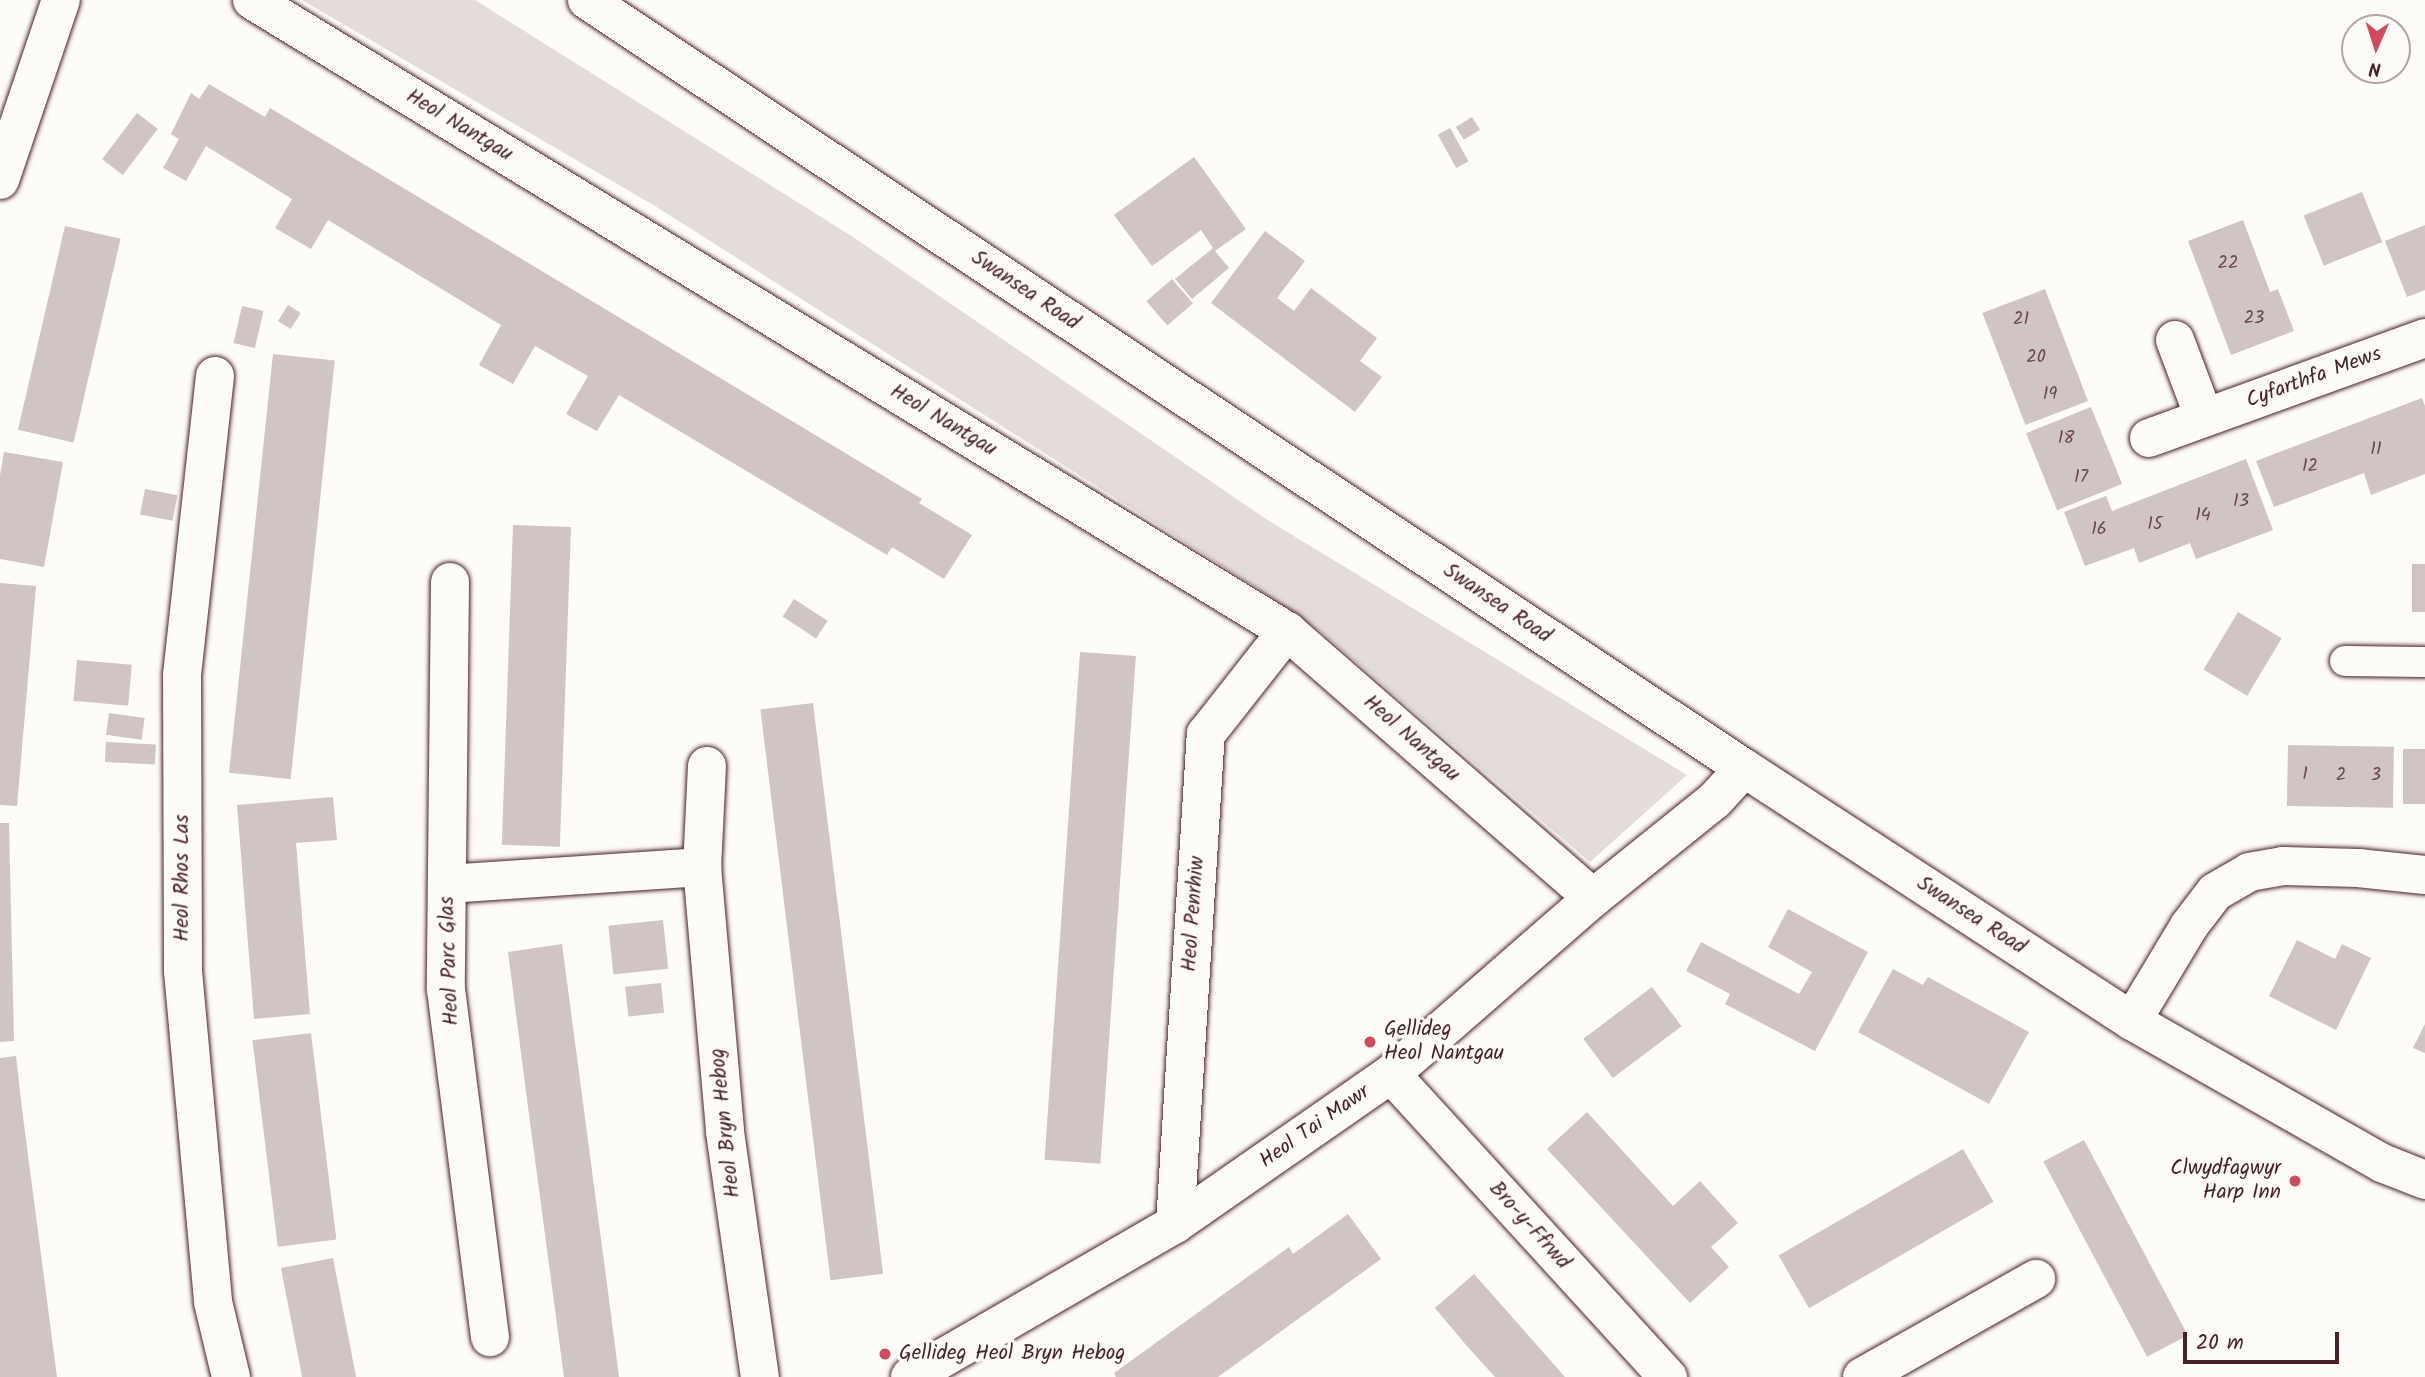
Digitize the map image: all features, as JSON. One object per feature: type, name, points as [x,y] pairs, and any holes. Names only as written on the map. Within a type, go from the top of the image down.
[{"type":"street","points":[[0,180],[61,0]]},
{"type":"street","name":"Heol Nantgau","points":[[252,0],[1287,631],[1593,898]]},
{"type":"street","name":"Swansea Road","points":[[587,0],[1744,768],[2132,1021],[2382,1163],[2425,1180]]},
{"type":"street","name":"Cyfarthfa Mews","points":[[2149,438],[2425,338]]},
{"type":"street","points":[[2175,340],[2204,417]]},
{"type":"street","name":"Heol Rhos Las","points":[[215,376],[182,675],[183,971],[213,1302],[231,1377]]},
{"type":"street","name":"Heol Parc Glas","points":[[450,582],[446,989],[490,1337]]},
{"type":"street","name":"Heol Penrhiw","points":[[1175,1224],[1206,734],[1287,631]]},
{"type":"street","name":"Heol Bryn Hebog","points":[[707,766],[702,867],[725,1132],[760,1377]]},
{"type":"street","name":"Heol Tai Mawr","points":[[910,1377],[960,1365],[1175,1224],[1391,1074],[1593,898],[1715,800],[1744,768]]},
{"type":"street","points":[[2132,1021],[2189,926],[2215,892],[2249,873],[2283,866],[2358,868],[2425,875]]},
{"type":"street","points":[[447,884],[702,867]]},
{"type":"street","name":"Bro-y-Ffrwd","points":[[1391,1074],[1668,1377]]},
{"type":"street","points":[[1862,1377],[2036,1279]]},
{"type":"lane","points":[[2345,660],[2425,662]]},
{"type":"shaded area","points":[[302,0],[475,0],[853,237],[1266,519],[1687,775],[1590,862],[1320,631],[1265,593],[655,206]]},
{"type":"building","points":[[209,84],[265,117],[270,108],[922,499],[919,503],[972,535],[944,579],[892,547],[887,555],[619,395],[597,431],[566,414],[588,376],[535,346],[513,384],[479,365],[501,325],[328,220],[311,249],[275,228],[292,199],[206,146],[186,181],[163,168],[179,139],[171,134],[191,93],[199,99]]},
{"type":"building","points":[[137,113],[158,129],[123,175],[102,159]]},
{"type":"building","points":[[1472,117],[1480,130],[1464,140],[1456,127]]},
{"type":"building","points":[[1450,128],[1468,161],[1456,168],[1438,135]]},
{"type":"building","points":[[1194,157],[1246,229],[1215,251],[1229,268],[1192,299],[1175,279],[1213,248],[1201,230],[1152,266],[1114,215]]},
{"type":"building","points":[[2362,192],[2382,242],[2324,266],[2304,216]]},
{"type":"building","points":[[2243,220],[2270,292],[2278,289],[2294,331],[2231,355],[2188,241]]},
{"type":"building","points":[[2425,225],[2425,290],[2407,297],[2385,241]]},
{"type":"building","points":[[65,226],[121,239],[74,442],[18,430]]},
{"type":"building","points":[[1265,231],[1305,261],[1277,298],[1294,311],[1311,288],[1377,338],[1360,361],[1382,377],[1355,412],[1211,303]]},
{"type":"building","points":[[1172,279],[1193,303],[1167,325],[1146,301]]},
{"type":"building","points":[[2045,289],[2088,401],[2025,425],[1982,313]]},
{"type":"building","points":[[288,305],[301,313],[291,329],[278,321]]},
{"type":"building","points":[[242,306],[263,311],[255,348],[233,343]]},
{"type":"building","points":[[273,354],[335,360],[291,779],[229,773]]},
{"type":"building","points":[[2422,398],[2425,406],[2425,474],[2371,495],[2364,473],[2274,507],[2256,461]]},
{"type":"building","points":[[2091,407],[2122,484],[2057,510],[2026,433]]},
{"type":"building","points":[[4,452],[63,462],[44,567],[0,559],[0,475]]},
{"type":"building","points":[[2246,459],[2273,530],[2196,559],[2190,543],[2139,563],[2134,548],[2085,566],[2064,512],[2106,496],[2112,511]]},
{"type":"building","points":[[145,489],[177,495],[172,521],[140,515]]},
{"type":"building","points":[[513,525],[571,527],[560,847],[502,845]]},
{"type":"building","points":[[2412,564],[2425,564],[2425,612],[2412,612]]},
{"type":"building","points":[[0,583],[36,586],[17,806],[0,805]]},
{"type":"building","points":[[794,599],[828,621],[816,638],[783,617]]},
{"type":"building","points":[[2238,612],[2282,638],[2247,696],[2203,669]]},
{"type":"building","points":[[1080,652],[1136,656],[1100,1164],[1044,1160]]},
{"type":"building","points":[[77,660],[132,665],[128,706],[73,701]]},
{"type":"building","points":[[813,703],[883,1274],[830,1280],[760,709]]},
{"type":"building","points":[[109,713],[145,718],[142,740],[106,735]]},
{"type":"building","points":[[106,742],[156,745],[155,765],[105,762]]},
{"type":"building","points":[[2288,745],[2394,747],[2393,808],[2287,806]]},
{"type":"building","points":[[2403,749],[2425,749],[2425,804],[2403,804]]},
{"type":"building","points":[[333,797],[337,840],[296,843],[310,1014],[254,1019],[237,805]]},
{"type":"building","points":[[0,823],[9,823],[14,1041],[0,1042]]},
{"type":"building","points":[[1788,909],[1868,952],[1815,1051],[1725,1004],[1730,994],[1686,971],[1701,942],[1799,994],[1812,972],[1768,947]]},
{"type":"building","points":[[663,920],[668,969],[613,974],[608,926]]},
{"type":"building","points":[[2297,940],[2335,959],[2342,944],[2371,958],[2336,1030],[2269,996]]},
{"type":"building","points":[[562,944],[619,1377],[564,1377],[528,1107],[508,952]]},
{"type":"building","points":[[1893,969],[1923,985],[1928,977],[2029,1032],[1989,1104],[1858,1032]]},
{"type":"building","points":[[661,983],[664,1013],[628,1017],[625,987]]},
{"type":"building","points":[[1652,987],[1681,1026],[1613,1078],[1583,1039]]},
{"type":"building","points":[[2425,1024],[2425,1053],[2413,1048]]},
{"type":"building","points":[[311,1033],[336,1239],[278,1247],[252,1040]]},
{"type":"building","points":[[16,1056],[57,1377],[0,1377],[0,1058]]},
{"type":"building","points":[[1587,1112],[1673,1206],[1700,1181],[1738,1223],[1711,1247],[1729,1267],[1690,1303],[1547,1149]]},
{"type":"building","points":[[2084,1140],[2188,1335],[2147,1357],[2043,1162]]},
{"type":"building","points":[[1963,1149],[1994,1202],[1809,1308],[1779,1256]]},
{"type":"building","points":[[1348,1214],[1381,1259],[1218,1377],[1116,1377],[1114,1373],[1289,1247],[1293,1254]]},
{"type":"building","points":[[333,1258],[356,1377],[302,1377],[281,1268]]},
{"type":"building","points":[[1474,1274],[1565,1377],[1495,1377],[1466,1345],[1435,1308]]},
{"type":"place","name":"Gellideg Heol Nantgau","points":[[1370,1042]]},
{"type":"place","name":"Clwydfagwyr Harp Inn","points":[[2295,1181]]},
{"type":"place","name":"Gellideg Heol Bryn Hebog","points":[[885,1354]]}]
